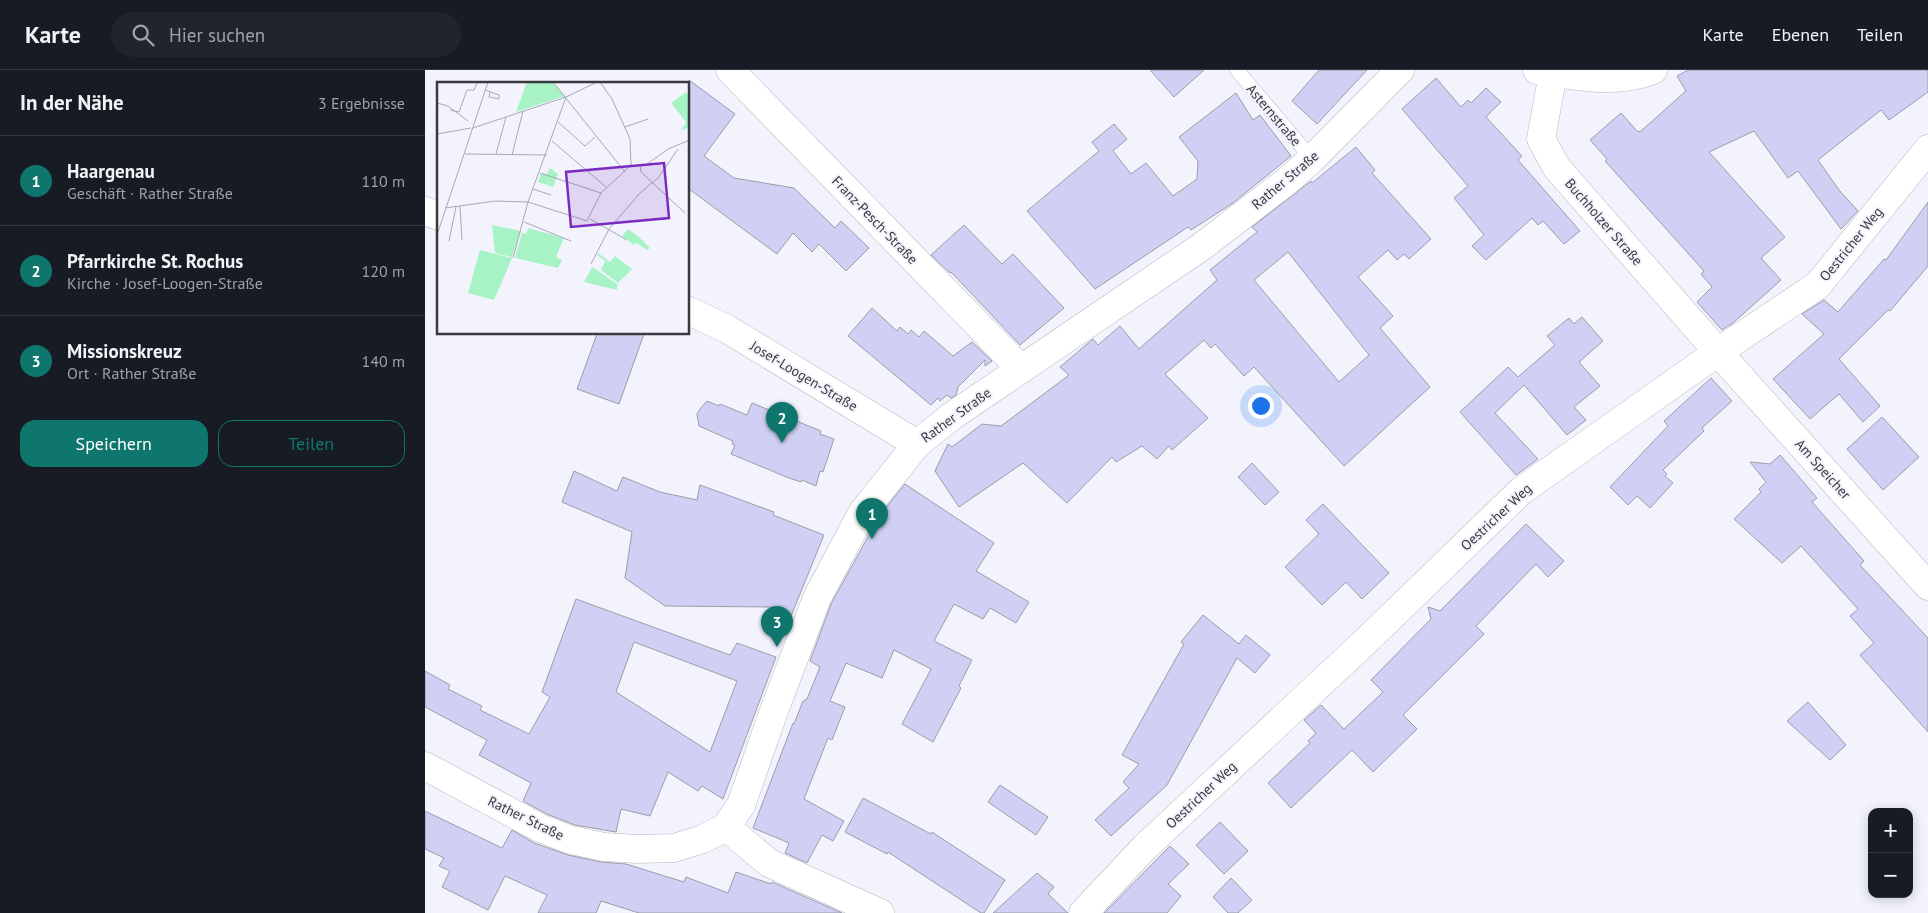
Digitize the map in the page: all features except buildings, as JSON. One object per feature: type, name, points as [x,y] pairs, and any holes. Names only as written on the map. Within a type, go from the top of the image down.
[{"type":"street","name":"Franz-Pesch-Straße","points":[[730,70],[1021,369]]},
{"type":"street","name":"Rather Straße","points":[[425,766],[540,828],[571,840],[605,847],[637,849],[674,848],[703,839],[726,827],[741,805],[817,598],[862,513],[917,444],[952,416],[1201,247],[1286,182],[1313,160],[1400,70]]},
{"type":"street","name":"Buchholzer Straße","points":[[1653,70],[1639,76],[1621,74],[1603,78],[1545,71],[1541,139],[1557,168],[1718,352]]},
{"type":"street","name":"Oestricher Weg","points":[[1083,913],[1144,848],[1367,641],[1521,491],[1817,284],[1928,150]]},
{"type":"street","points":[[425,211],[437,215]]},
{"type":"street","name":"Josef-Loogen-Straße","points":[[690,311],[727,329],[917,444]]},
{"type":"street","name":"Am Speicher","points":[[1718,352],[1928,586]]},
{"type":"street","points":[[726,827],[769,863],[880,913]]},
{"type":"lane","name":"Asternstraße","points":[[1237,70],[1313,160]]},
{"type":"place","name":"Pfarrkirche St. Rochus","points":[[782,443]]},
{"type":"place","name":"Haargenau","points":[[872,539]]},
{"type":"place","name":"Missionskreuz","points":[[777,647]]}]
